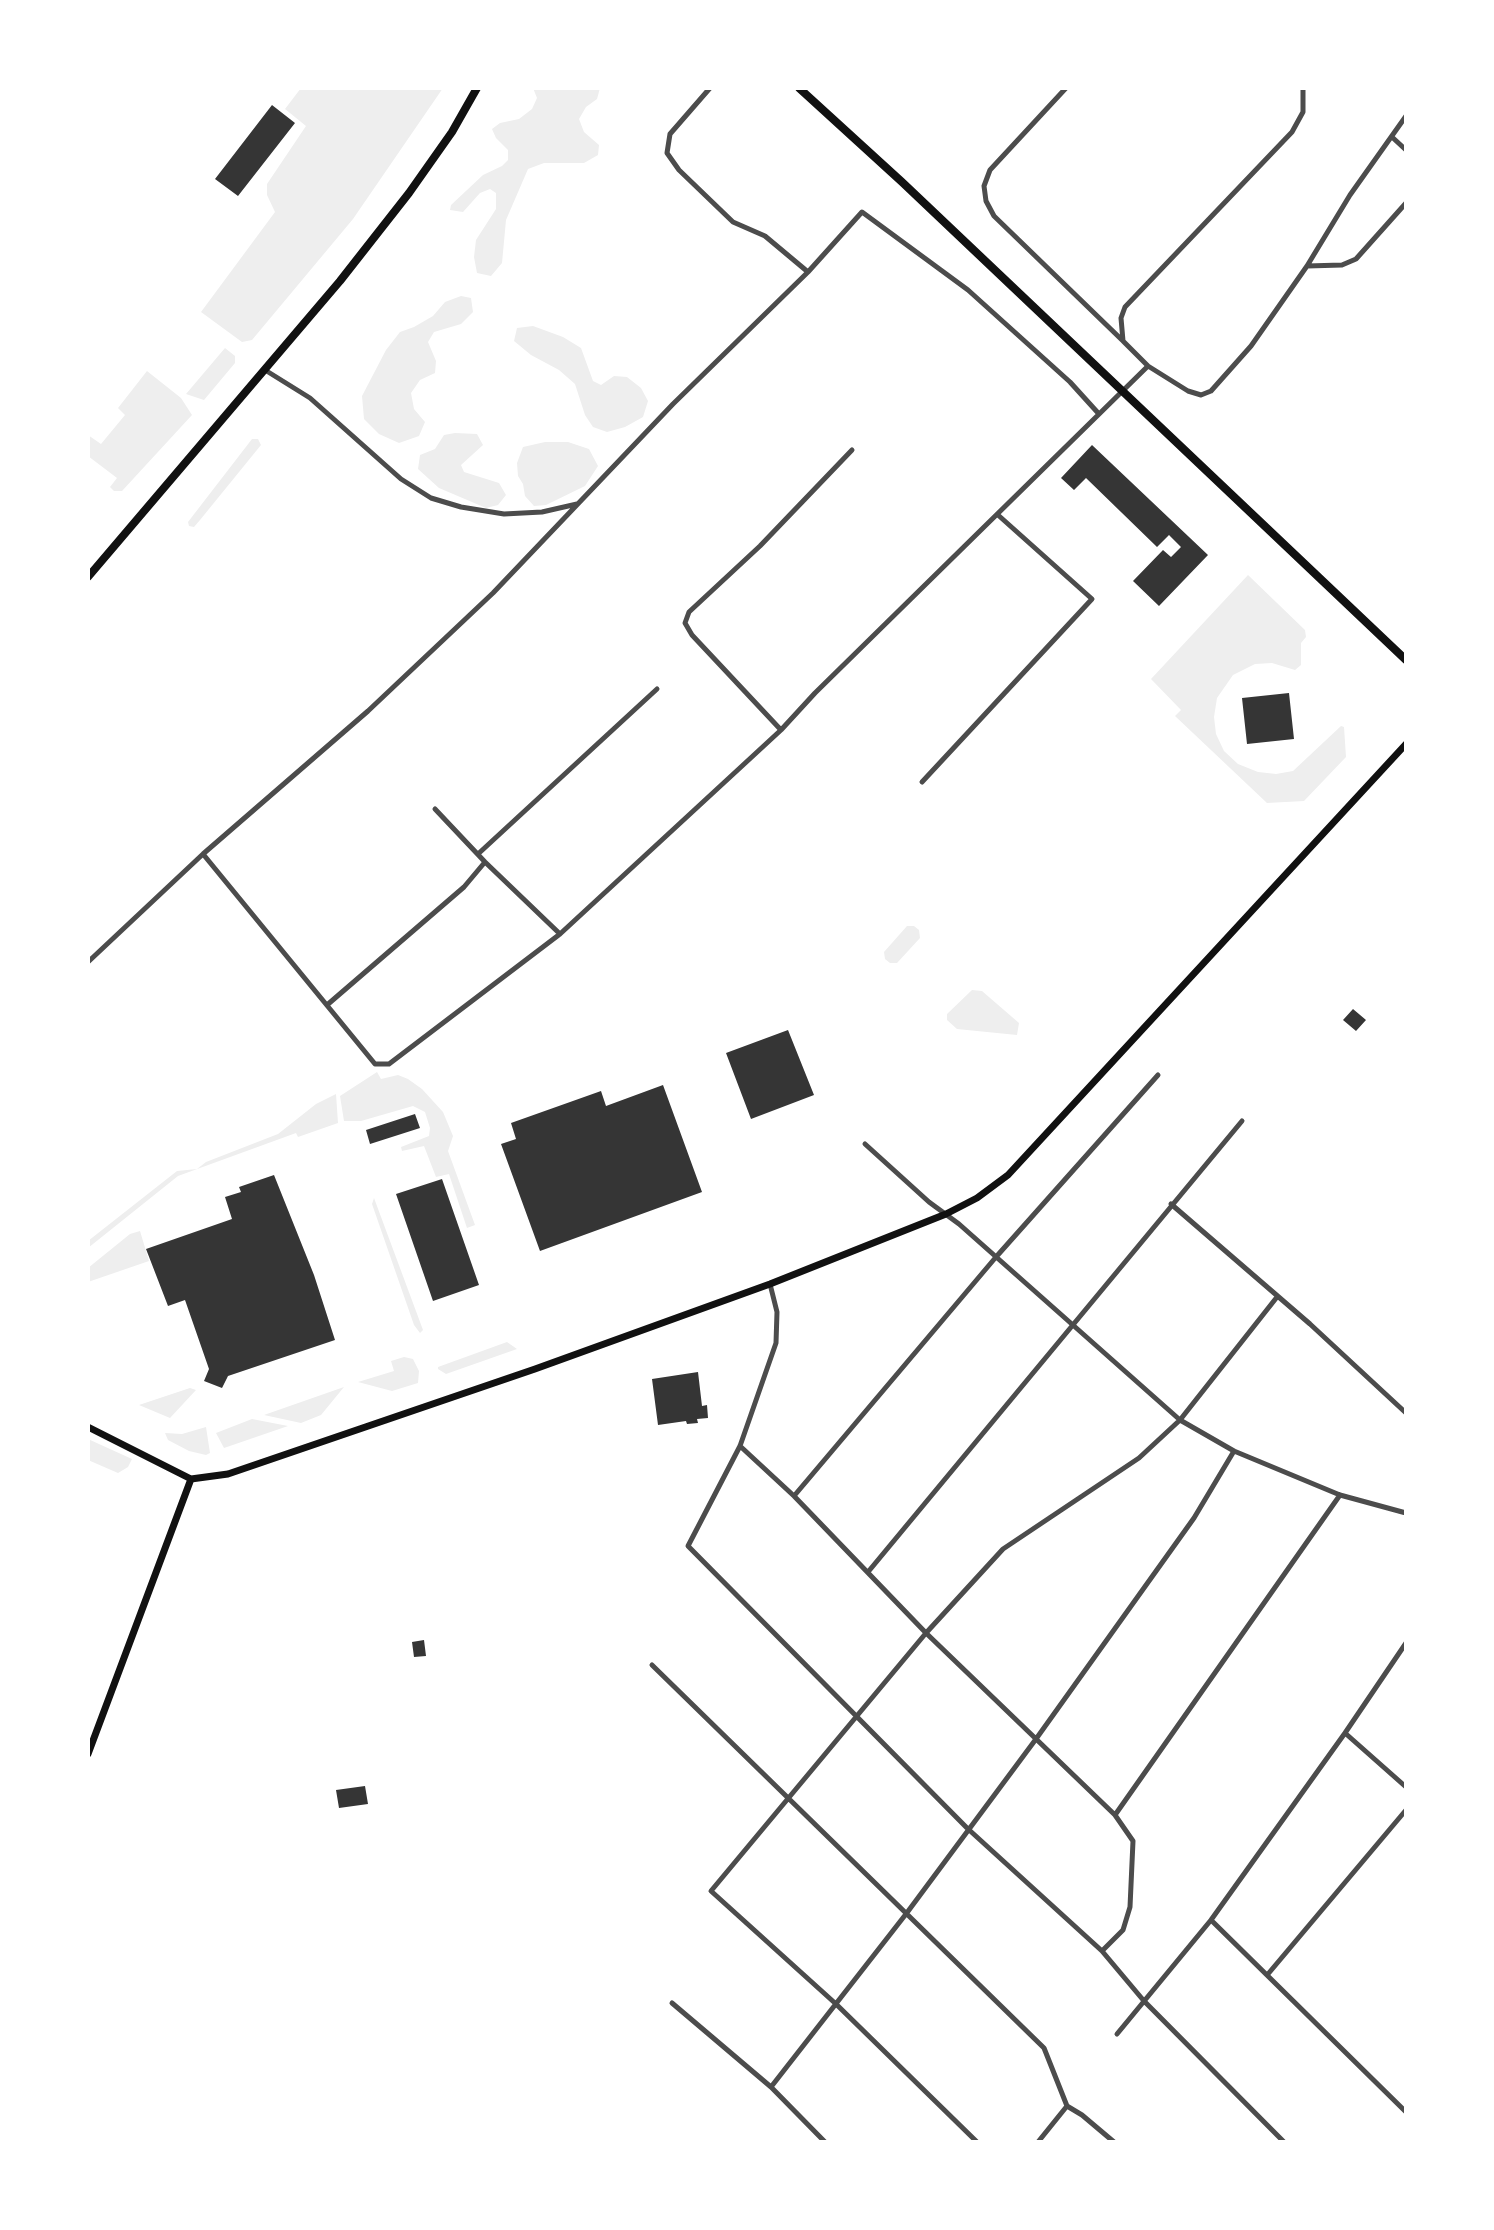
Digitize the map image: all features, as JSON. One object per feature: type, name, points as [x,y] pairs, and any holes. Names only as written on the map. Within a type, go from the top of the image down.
[{"type":"main road","points":[[88,577],[265,370],[409,193],[452,132],[477,88]]},
{"type":"main road","points":[[799,88],[1406,660]]},
{"type":"main road","points":[[88,1427],[191,1479],[228,1474],[535,1369],[770,1284],[946,1214],[977,1198],[1008,1175],[1406,744]]},
{"type":"main road","points":[[88,1754],[191,1479]]},
{"type":"street","points":[[710,88],[670,134],[667,153],[679,170],[733,222],[765,236],[808,272]]},
{"type":"street","points":[[1066,88],[990,170],[984,186],[986,201],[994,216],[1148,366],[1188,391],[1201,395],[1211,391],[1251,346],[1406,116]]},
{"type":"street","points":[[1123,341],[1121,318],[1125,307],[1292,132],[1303,112],[1303,88]]},
{"type":"street","points":[[1392,137],[1406,150]]},
{"type":"street","points":[[1307,266],[1342,265],[1356,259],[1406,203]]},
{"type":"street","points":[[88,962],[203,854],[368,711],[493,593],[673,404],[808,272],[862,212],[968,290],[1070,382],[1099,414]]},
{"type":"street","points":[[203,854],[375,1064],[389,1064],[560,934],[781,730],[1148,366]]},
{"type":"street","points":[[265,370],[310,398],[401,479],[431,498],[504,514],[542,512],[578,504]]},
{"type":"street","points":[[781,730],[692,635],[685,623],[689,612],[760,546],[852,450]]},
{"type":"street","points":[[922,782],[1092,599],[998,515]]},
{"type":"street","points":[[478,854],[657,689]]},
{"type":"street","points":[[435,809],[560,934]]},
{"type":"street","points":[[327,1005],[464,887],[485,862]]},
{"type":"street","points":[[794,1496],[996,1257],[1158,1075]]},
{"type":"street","points":[[868,1572],[1242,1121]]},
{"type":"street","points":[[865,1144],[1180,1420],[1234,1451],[1340,1495],[1406,1513]]},
{"type":"street","points":[[1171,1204],[1310,1324],[1406,1413]]},
{"type":"street","points":[[770,1284],[777,1312],[776,1343],[740,1446],[688,1546],[967,1828],[1102,1951],[1144,2001],[1284,2142]]},
{"type":"street","points":[[977,2142],[836,2004],[711,1891],[926,1633],[1003,1549],[1139,1458],[1180,1420],[1277,1297]]},
{"type":"street","points":[[740,1446],[794,1496],[926,1633],[1115,1815],[1133,1841],[1130,1907],[1123,1930],[1102,1951]]},
{"type":"street","points":[[771,2087],[906,1914],[1036,1739],[1186,1530],[1234,1451]]},
{"type":"street","points":[[1115,1815],[1340,1495]]},
{"type":"street","points":[[1117,2034],[1211,1920],[1406,1643]]},
{"type":"street","points":[[652,1665],[1044,2048],[1067,2106],[1114,2142]]},
{"type":"street","points":[[1345,1733],[1406,1787]]},
{"type":"street","points":[[1268,1974],[1406,1810]]},
{"type":"street","points":[[1211,1920],[1406,2112]]},
{"type":"street","points":[[672,2003],[771,2087],[825,2142]]},
{"type":"street","points":[[1038,2142],[1067,2106]]},
{"type":"shaded area","points":[[301,88],[443,88],[353,219],[252,340],[242,342],[201,312],[275,212],[267,195],[267,184],[306,126],[285,109]]},
{"type":"shaded area","points":[[533,88],[600,88],[597,99],[586,107],[579,119],[584,132],[599,145],[598,155],[584,163],[544,163],[528,169],[506,220],[502,263],[491,276],[477,273],[474,257],[476,240],[496,209],[496,193],[490,189],[480,193],[463,212],[450,210],[451,205],[483,175],[508,160],[508,150],[492,129],[500,123],[519,119],[532,109],[537,98]]},
{"type":"shaded area","points":[[461,296],[471,298],[473,312],[461,324],[434,332],[428,342],[436,361],[435,373],[420,380],[411,393],[414,409],[425,422],[419,436],[399,443],[379,434],[364,419],[362,396],[386,350],[400,332],[433,316],[445,302]]},
{"type":"shaded area","points":[[533,326],[563,337],[581,348],[593,381],[601,385],[614,376],[627,377],[641,388],[648,401],[643,417],[607,432],[593,427],[585,415],[575,384],[514,341],[517,328]]},
{"type":"shaded area","points":[[225,348],[235,356],[235,363],[204,400],[186,394]]},
{"type":"shaded area","points":[[147,371],[181,398],[192,415],[122,491],[114,491],[110,487],[117,478],[88,456],[88,435],[101,444],[125,415],[118,408]]},
{"type":"shaded area","points":[[477,434],[483,445],[461,465],[464,472],[499,483],[506,495],[498,505],[486,508],[439,488],[418,469],[420,455],[435,449],[444,435]]},
{"type":"shaded area","points":[[252,439],[258,439],[261,445],[194,527],[189,526],[188,522]]},
{"type":"shaded area","points":[[545,442],[568,442],[589,449],[598,466],[585,486],[546,505],[534,506],[525,496],[517,463],[523,447]]},
{"type":"shaded area","points":[[1248,575],[1305,630],[1306,637],[1301,643],[1301,665],[1295,670],[1272,663],[1255,664],[1233,675],[1217,698],[1214,717],[1216,734],[1224,751],[1238,764],[1258,772],[1276,774],[1293,771],[1341,726],[1344,727],[1346,757],[1304,801],[1267,803],[1175,716],[1181,710],[1151,679]]},
{"type":"shaded area","points":[[907,926],[919,930],[920,938],[897,963],[890,963],[885,959],[884,952]]},
{"type":"shaded area","points":[[972,990],[982,991],[1019,1023],[1017,1035],[957,1029],[947,1020],[947,1014]]},
{"type":"shaded area","points":[[377,1072],[381,1079],[398,1075],[408,1079],[443,1112],[453,1136],[448,1151],[475,1225],[467,1228],[449,1174],[436,1177],[424,1146],[402,1151],[401,1147],[429,1136],[425,1112],[413,1106],[361,1121],[344,1121],[340,1096]]},
{"type":"shaded area","points":[[336,1094],[338,1123],[298,1137],[296,1133],[178,1176],[88,1248],[88,1241],[177,1171],[197,1169],[206,1162],[278,1134],[316,1104]]},
{"type":"shaded area","points":[[374,1198],[423,1330],[420,1333],[414,1325],[372,1204]]},
{"type":"shaded area","points":[[140,1231],[149,1261],[88,1282],[88,1268],[130,1234]]},
{"type":"shaded area","points":[[507,1342],[517,1349],[446,1374],[438,1369],[438,1367]]},
{"type":"shaded area","points":[[404,1357],[413,1359],[419,1371],[418,1383],[392,1391],[358,1382],[394,1371],[391,1361]]},
{"type":"shaded area","points":[[344,1387],[321,1415],[301,1423],[264,1415]]},
{"type":"shaded area","points":[[190,1388],[196,1390],[170,1418],[139,1405]]},
{"type":"shaded area","points":[[252,1419],[288,1426],[224,1448],[216,1433]]},
{"type":"shaded area","points":[[206,1427],[210,1453],[206,1455],[189,1451],[168,1440],[165,1433],[182,1434]]},
{"type":"shaded area","points":[[88,1439],[132,1459],[128,1467],[118,1473],[88,1460]]},
{"type":"building","points":[[272,105],[295,123],[238,196],[215,179]]},
{"type":"building","points":[[1092,445],[1208,555],[1159,606],[1133,581],[1163,550],[1171,557],[1181,547],[1169,535],[1157,547],[1086,478],[1074,490],[1061,478]]},
{"type":"building","points":[[1289,693],[1294,739],[1247,744],[1242,698]]},
{"type":"building","points":[[1353,1009],[1366,1020],[1356,1031],[1343,1020]]},
{"type":"building","points":[[788,1030],[814,1095],[751,1119],[726,1053]]},
{"type":"building","points":[[663,1085],[702,1192],[540,1251],[501,1144],[516,1139],[511,1123],[601,1091],[606,1106]]},
{"type":"building","points":[[415,1114],[420,1128],[370,1144],[366,1130]]},
{"type":"building","points":[[274,1175],[314,1275],[335,1340],[228,1376],[222,1388],[204,1381],[209,1369],[185,1300],[168,1306],[146,1249],[232,1219],[225,1197],[241,1192],[239,1187]]},
{"type":"building","points":[[442,1179],[479,1285],[433,1301],[396,1194]]},
{"type":"building","points":[[698,1372],[702,1406],[707,1405],[708,1418],[697,1419],[698,1423],[687,1424],[686,1421],[658,1425],[652,1379]]},
{"type":"building","points":[[424,1640],[426,1656],[414,1657],[412,1642]]},
{"type":"building","points":[[365,1786],[368,1804],[339,1808],[336,1790]]}]
